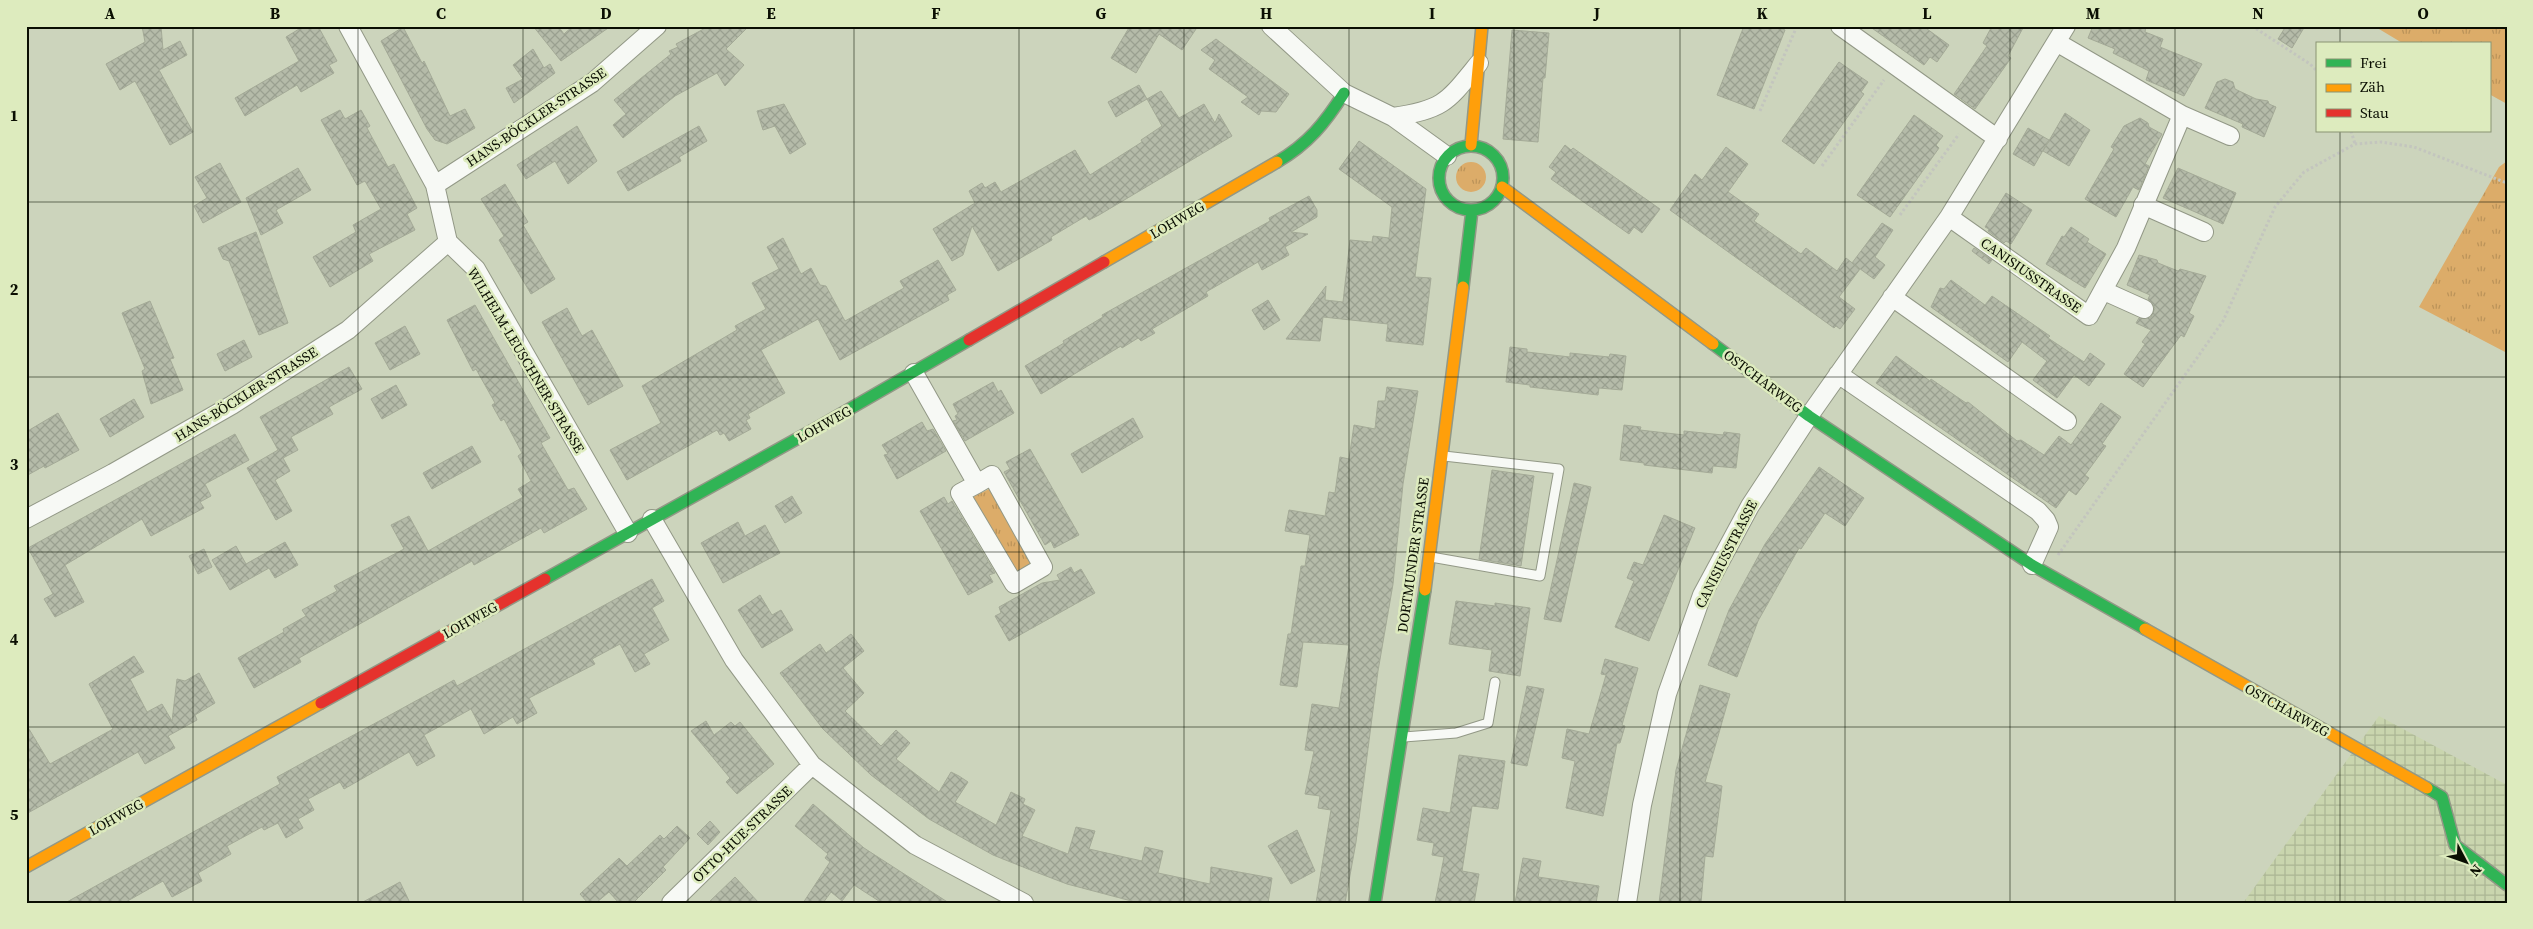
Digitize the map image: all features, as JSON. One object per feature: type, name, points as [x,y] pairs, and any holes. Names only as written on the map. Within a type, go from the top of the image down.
[{"type":"street","points":[[348,26],[435,184],[448,242]]},
{"type":"street","name":"HANS-BÖCKLER-STRASSE","points":[[435,184],[592,83],[657,26]]},
{"type":"street","points":[[1271,26],[1344,93],[1393,117],[1446,156]]},
{"type":"street","points":[[1471,145],[1482,26]]},
{"type":"street","points":[[1840,26],[1998,139]]},
{"type":"street","name":"CANISIUSSTRASSE","points":[[1627,903],[1642,805],[1666,694],[1702,595],[1750,506],[1809,416],[1949,217],[2058,43],[2066,26]]},
{"type":"street","points":[[2058,43],[2182,115],[2230,136]]},
{"type":"street","points":[[1393,117],[1428,111],[1448,101],[1480,62]]},
{"type":"street","name":"LOHWEG","points":[[26,868],[914,373],[1296,151],[1325,123],[1344,93]]},
{"type":"street","name":"CANISIUSSTRASSE","points":[[1949,217],[2089,316],[2126,248],[2182,115]]},
{"type":"street","points":[[1471,145],[1490,151],[1502,167],[1502,187],[1499,194],[1487,206],[1472,210],[1454,205],[1442,191],[1439,173],[1446,156],[1458,148],[1471,145]]},
{"type":"street","name":"OSTCHARWEG","points":[[1502,187],[1809,416],[2039,570],[2442,797],[2455,845],[2507,884]]},
{"type":"street","points":[[2143,205],[2204,232]]},
{"type":"street","name":"DORTMUNDER STRASSE","points":[[1374,903],[1429,557],[1472,210]]},
{"type":"street","name":"HANS-BÖCKLER-STRASSE","points":[[26,519],[232,406],[348,330],[448,242]]},
{"type":"street","name":"WILHELM-LEUSCHNER-STRASSE","points":[[448,242],[476,269],[628,534]]},
{"type":"street","points":[[2104,291],[2144,309]]},
{"type":"street","points":[[1892,297],[2067,421]]},
{"type":"street","points":[[914,373],[977,484]]},
{"type":"street","points":[[1838,374],[2030,506],[2046,520],[2049,527],[2039,570]]},
{"type":"street","points":[[992,475],[1043,567],[1014,584],[960,493],[977,484],[992,475]]},
{"type":"street","points":[[652,519],[734,660],[812,765],[915,845],[1024,903]]},
{"type":"street","name":"OTTO-HUE-STRASSE","points":[[671,903],[812,765]]},
{"type":"lane","points":[[1429,557],[1540,576],[1559,469],[1442,456]]},
{"type":"lane","points":[[1401,737],[1456,733],[1488,722],[1495,682]]},
{"type":"path","points":[[1760,111],[1797,26]]},
{"type":"path","points":[[2252,26],[2310,64],[2316,70]]},
{"type":"path","points":[[1822,166],[1895,66]]},
{"type":"path","points":[[1900,215],[1970,119]]},
{"type":"path","points":[[2351,132],[2355,144]]},
{"type":"path","points":[[2039,570],[2223,321],[2275,207],[2304,172],[2355,144],[2380,142],[2414,147],[2507,184]]},
{"type":"shaded area","points":[[2379,716],[2507,785],[2507,903],[2243,903]]},
{"type":"green space","points":[[2374,26],[2507,26],[2507,104],[2490,95],[2490,42],[2401,42]]},
{"type":"green space","points":[[2507,161],[2507,353],[2419,307],[2499,167]]},
{"type":"green space","points":[[1471,162],[1482,166],[1486,177],[1482,188],[1471,192],[1460,188],[1456,177],[1460,166]]},
{"type":"green space","points":[[991,488],[1035,564],[1016,575],[973,497]]},
{"type":"building","points":[[142,26],[161,26],[163,50],[180,41],[187,55],[159,70],[193,132],[170,145],[135,81],[120,90],[106,64],[145,42]]},
{"type":"building","points":[[304,26],[318,26],[337,61],[329,65],[334,73],[301,92],[297,85],[245,116],[235,98],[299,61],[286,37]]},
{"type":"building","points":[[533,26],[558,26],[564,34],[573,26],[611,26],[561,61]]},
{"type":"building","points":[[709,26],[749,26],[726,49],[744,65],[725,86],[717,73],[675,96],[623,138],[613,125],[626,114],[614,100],[671,54],[669,51],[678,47],[676,44]]},
{"type":"building","points":[[1130,26],[1198,26],[1182,50],[1159,34],[1136,73],[1111,58]]},
{"type":"building","points":[[1744,26],[1776,26],[1785,30],[1754,109],[1717,95]]},
{"type":"building","points":[[1869,26],[1923,26],[1949,45],[1937,62],[1930,57],[1924,65]]},
{"type":"building","points":[[1992,26],[2024,26],[2008,56],[2011,58],[1975,109],[1954,94],[1987,46],[1983,43]]},
{"type":"building","points":[[2093,26],[2146,26],[2145,32],[2163,39],[2160,47],[2202,64],[2184,96],[2146,80],[2149,71],[2113,53],[2115,49],[2088,38]]},
{"type":"building","points":[[2286,26],[2305,26],[2292,48],[2278,39]]},
{"type":"building","points":[[403,27],[422,63],[424,61],[450,116],[465,109],[475,128],[447,144],[435,140],[427,129],[381,41]]},
{"type":"building","points":[[1512,30],[1549,33],[1538,142],[1503,139]]},
{"type":"building","points":[[1216,39],[1289,94],[1276,112],[1261,111],[1259,115],[1241,102],[1248,97],[1209,69],[1215,60],[1201,50]]},
{"type":"building","points":[[533,49],[544,68],[550,64],[555,73],[514,103],[506,88],[523,79],[513,65]]},
{"type":"building","points":[[1839,62],[1868,82],[1861,92],[1864,94],[1814,164],[1782,141]]},
{"type":"building","points":[[2225,79],[2233,82],[2235,89],[2256,99],[2268,101],[2269,104],[2276,107],[2264,137],[2242,127],[2243,124],[2205,108],[2217,82]]},
{"type":"building","points":[[1139,85],[1147,99],[1116,117],[1108,102]]},
{"type":"building","points":[[1161,91],[1179,118],[1204,104],[1215,123],[1219,114],[1232,136],[1099,215],[1089,220],[1086,216],[1051,237],[1052,240],[998,271],[972,226],[963,255],[952,261],[933,229],[975,203],[969,191],[982,183],[985,188],[995,182],[1001,192],[1075,150],[1090,175],[1142,142],[1141,140],[1162,126],[1147,99]]},
{"type":"building","points":[[784,104],[806,144],[790,154],[775,126],[763,130],[757,111]]},
{"type":"building","points":[[340,110],[345,119],[361,110],[370,126],[367,128],[388,167],[394,164],[417,208],[407,214],[415,230],[369,254],[373,261],[330,287],[313,257],[356,232],[353,225],[381,209],[365,181],[357,185],[321,120]]},
{"type":"building","points":[[2065,113],[2090,130],[2069,166],[2043,151]]},
{"type":"building","points":[[1914,115],[1943,136],[1936,145],[1939,148],[1890,217],[1857,195]]},
{"type":"building","points":[[2140,118],[2148,123],[2149,127],[2162,134],[2145,164],[2149,166],[2139,190],[2133,187],[2116,217],[2085,199],[2114,149],[2111,147],[2124,126]]},
{"type":"building","points":[[577,126],[597,161],[568,184],[555,161],[526,179],[517,165]]},
{"type":"building","points":[[699,126],[707,141],[679,157],[681,161],[628,191],[617,172]]},
{"type":"building","points":[[2028,128],[2049,140],[2034,166],[2013,154]]},
{"type":"building","points":[[1359,141],[1426,189],[1415,277],[1431,278],[1423,345],[1386,341],[1388,324],[1323,317],[1320,341],[1286,339],[1326,286],[1325,300],[1343,302],[1350,240],[1372,242],[1373,236],[1389,238],[1392,207],[1339,169]]},
{"type":"building","points":[[1565,145],[1571,150],[1573,148],[1660,209],[1642,233],[1634,227],[1629,234],[1551,179],[1556,172],[1549,167]]},
{"type":"building","points":[[1726,147],[1748,164],[1728,192],[1759,214],[1754,221],[1801,254],[1806,248],[1837,271],[1846,258],[1860,269],[1839,297],[1855,309],[1840,329],[1836,326],[1834,328],[1670,210],[1695,174],[1702,180]]},
{"type":"building","points":[[220,163],[241,202],[203,223],[194,206],[207,198],[195,177]]},
{"type":"building","points":[[298,168],[311,190],[276,210],[283,223],[261,235],[246,198]]},
{"type":"building","points":[[2178,168],[2236,193],[2223,224],[2163,198]]},
{"type":"building","points":[[505,184],[528,222],[523,225],[555,279],[531,294],[499,240],[504,236],[481,199]]},
{"type":"building","points":[[2006,193],[2032,210],[2011,244],[2006,241],[2004,243],[1985,227]]},
{"type":"building","points":[[1309,196],[1317,210],[1317,217],[1291,232],[1308,234],[1285,247],[1289,255],[1262,270],[1258,262],[1206,292],[1208,296],[1152,329],[1155,333],[1141,341],[1138,338],[1122,348],[1121,346],[1041,394],[1025,366],[1064,343],[1063,341],[1103,317],[1102,315],[1270,221],[1269,218]]},
{"type":"building","points":[[1882,223],[1893,230],[1875,257],[1885,265],[1874,279],[1852,263]]},
{"type":"building","points":[[2071,227],[2089,239],[2087,242],[2106,254],[2085,288],[2046,264],[2062,236],[2064,237]]},
{"type":"building","points":[[256,232],[288,323],[259,335],[229,261],[223,259],[218,248]]},
{"type":"building","points":[[783,238],[801,274],[811,268],[820,285],[826,286],[845,321],[904,288],[900,281],[938,260],[956,290],[947,295],[949,300],[840,360],[818,319],[761,350],[785,393],[748,414],[750,418],[746,420],[751,429],[729,441],[724,433],[720,435],[717,430],[627,480],[610,450],[661,423],[642,386],[737,330],[735,326],[766,309],[752,283],[779,269],[767,247]]},
{"type":"building","points":[[1974,248],[1992,260],[1989,264],[1972,251]]},
{"type":"building","points":[[2139,255],[2157,260],[2158,263],[2178,271],[2180,269],[2206,276],[2189,313],[2194,316],[2184,337],[2181,335],[2143,387],[2124,374],[2145,344],[2142,342],[2151,330],[2136,323],[2139,318],[2151,317],[2155,308],[2148,299],[2150,295],[2127,285]]},
{"type":"building","points":[[1951,280],[1985,305],[1992,296],[2084,362],[2090,353],[2105,364],[2089,386],[2074,375],[2057,398],[2033,380],[2047,361],[2022,342],[2008,362],[1931,307],[1940,288],[1944,289]]},
{"type":"building","points":[[1268,300],[1280,320],[1264,330],[1252,310]]},
{"type":"building","points":[[150,301],[174,358],[170,359],[183,390],[151,404],[142,371],[145,369],[122,313]]},
{"type":"building","points":[[475,305],[550,438],[541,443],[568,490],[574,488],[587,509],[544,533],[541,528],[474,565],[472,561],[299,658],[301,662],[254,688],[238,658],[284,632],[283,629],[306,616],[302,610],[337,591],[334,586],[404,549],[391,525],[409,516],[428,551],[523,497],[518,489],[531,481],[518,456],[522,453],[504,419],[501,421],[492,405],[495,403],[476,369],[473,371],[447,320]]},
{"type":"building","points":[[567,308],[582,336],[592,330],[623,386],[588,405],[542,322]]},
{"type":"building","points":[[405,326],[420,354],[390,370],[375,343]]},
{"type":"building","points":[[244,340],[252,357],[225,371],[217,354]]},
{"type":"building","points":[[1510,347],[1527,349],[1527,352],[1570,357],[1570,353],[1609,357],[1610,354],[1626,356],[1622,390],[1599,388],[1598,395],[1530,387],[1530,385],[1506,382]]},
{"type":"building","points":[[1896,356],[1930,381],[1931,379],[1966,403],[1968,402],[2017,441],[2021,440],[2044,455],[2059,436],[2071,445],[2101,403],[2121,417],[2102,444],[2106,446],[2085,475],[2089,478],[2076,495],[2069,490],[2056,508],[1876,383]]},
{"type":"building","points":[[349,367],[362,389],[329,407],[333,414],[291,437],[298,450],[283,458],[290,471],[275,480],[292,511],[276,520],[247,468],[278,450],[260,417]]},
{"type":"building","points":[[993,382],[998,392],[1001,390],[1014,413],[965,441],[953,421],[957,420],[955,416],[958,414],[953,404]]},
{"type":"building","points":[[396,385],[407,405],[382,419],[371,399]]},
{"type":"building","points":[[1387,387],[1418,391],[1403,484],[1393,584],[1378,671],[1356,842],[1345,903],[1316,903],[1331,810],[1318,808],[1320,796],[1305,794],[1314,751],[1305,750],[1312,704],[1339,708],[1349,645],[1303,642],[1297,687],[1280,685],[1288,634],[1291,634],[1301,566],[1305,566],[1310,535],[1285,531],[1289,510],[1325,516],[1329,492],[1335,493],[1340,457],[1349,459],[1354,425],[1375,429],[1378,401],[1385,401]]},
{"type":"building","points":[[134,399],[144,417],[110,437],[100,419]]},
{"type":"building","points":[[58,413],[79,450],[26,476],[26,432]]},
{"type":"building","points":[[1133,418],[1143,437],[1082,473],[1071,454]]},
{"type":"building","points":[[922,422],[927,431],[933,429],[946,451],[897,479],[884,455],[888,454],[882,445]]},
{"type":"building","points":[[1624,425],[1641,427],[1640,430],[1684,435],[1684,431],[1723,435],[1724,432],[1740,434],[1736,468],[1713,466],[1712,473],[1644,465],[1644,463],[1620,460]]},
{"type":"building","points":[[235,434],[249,460],[205,484],[211,496],[200,502],[204,508],[151,536],[142,519],[65,565],[84,602],[55,617],[44,599],[53,594],[28,548]]},
{"type":"building","points":[[472,446],[481,462],[432,489],[423,473]]},
{"type":"building","points":[[1030,449],[1079,535],[1054,548],[1051,541],[1045,545],[1004,472],[1010,469],[1006,462]]},
{"type":"building","points":[[1819,467],[1864,498],[1845,526],[1825,513],[1801,549],[1799,548],[1758,621],[1737,677],[1708,665],[1729,610],[1765,544]]},
{"type":"building","points":[[1492,470],[1534,476],[1521,566],[1479,559]]},
{"type":"building","points":[[1574,483],[1591,487],[1561,622],[1544,619]]},
{"type":"building","points":[[792,496],[802,513],[785,523],[775,506]]},
{"type":"building","points":[[944,497],[948,504],[952,501],[995,573],[989,575],[993,582],[968,595],[920,511]]},
{"type":"building","points":[[1664,515],[1695,528],[1649,641],[1615,627],[1634,581],[1627,578],[1634,562],[1643,565]]},
{"type":"building","points":[[738,522],[745,536],[765,525],[780,553],[723,583],[701,543]]},
{"type":"building","points":[[285,542],[298,565],[275,578],[269,568],[230,590],[212,560],[236,546],[246,564]]},
{"type":"building","points":[[204,549],[212,567],[198,574],[189,556]]},
{"type":"building","points":[[1071,567],[1074,573],[1081,569],[1095,593],[1009,641],[995,616],[1001,613],[999,607],[1042,583],[1060,580],[1057,575]]},
{"type":"building","points":[[652,579],[664,601],[652,608],[669,640],[644,654],[650,664],[635,672],[620,644],[592,659],[595,664],[529,698],[537,713],[517,724],[513,717],[484,734],[471,709],[424,735],[435,756],[417,766],[409,752],[344,789],[340,782],[308,799],[314,810],[298,819],[303,828],[286,838],[278,823],[264,830],[262,827],[227,846],[231,854],[198,873],[202,881],[172,897],[163,881],[124,903],[65,903],[280,784],[277,777],[454,680],[457,686]]},
{"type":"building","points":[[760,595],[772,615],[781,610],[793,630],[762,648],[738,610]]},
{"type":"building","points":[[1456,601],[1495,606],[1495,603],[1530,608],[1520,676],[1489,671],[1492,650],[1449,644]]},
{"type":"building","points":[[851,634],[864,651],[843,668],[864,693],[845,711],[881,746],[896,730],[910,743],[896,759],[939,792],[951,772],[959,776],[968,782],[955,802],[996,825],[1011,792],[1025,799],[1023,804],[1035,810],[1022,836],[1068,854],[1076,827],[1095,831],[1089,849],[1142,861],[1145,847],[1163,851],[1158,873],[1210,884],[1211,867],[1272,878],[1268,903],[1139,903],[1067,884],[993,855],[929,819],[871,775],[823,729],[780,673],[820,644],[826,653]]},
{"type":"building","points":[[134,656],[144,672],[130,679],[147,712],[162,704],[172,721],[177,679],[185,681],[199,673],[215,703],[195,715],[197,720],[168,736],[175,748],[145,764],[138,752],[26,814],[26,724],[50,764],[113,729],[89,684]]},
{"type":"building","points":[[1605,659],[1638,668],[1622,725],[1625,726],[1620,743],[1617,743],[1603,816],[1566,808],[1575,761],[1562,758],[1567,729],[1589,734],[1606,675],[1601,674]]},
{"type":"building","points":[[1700,685],[1730,694],[1705,782],[1722,786],[1713,857],[1705,856],[1701,903],[1659,903],[1676,770]]},
{"type":"building","points":[[1527,686],[1544,689],[1527,766],[1511,763]]},
{"type":"building","points":[[706,721],[714,735],[731,722],[735,726],[740,722],[774,764],[737,794],[726,782],[730,778],[691,731]]},
{"type":"building","points":[[1459,755],[1505,761],[1498,809],[1472,806],[1462,871],[1479,874],[1474,903],[1435,903],[1444,857],[1432,855],[1434,843],[1417,840],[1423,808],[1450,813]]},
{"type":"building","points":[[813,804],[864,848],[949,903],[882,903],[854,885],[842,901],[831,892],[823,903],[803,903],[830,862],[825,858],[828,854],[795,826]]},
{"type":"building","points":[[710,821],[720,832],[708,845],[697,834]]},
{"type":"building","points":[[677,826],[690,838],[663,867],[666,870],[633,903],[619,903],[609,892],[596,903],[588,903],[580,894],[619,858],[627,866],[660,835],[664,839]]},
{"type":"building","points":[[1297,830],[1315,871],[1291,884],[1268,846]]},
{"type":"building","points":[[1523,858],[1541,861],[1538,877],[1599,886],[1596,903],[1515,903]]},
{"type":"building","points":[[735,877],[759,903],[708,903]]},
{"type":"building","points":[[400,882],[410,903],[361,903]]},
{"type":"traffic: fast","points":[[1277,162],[1298,148],[1315,132],[1344,93]]},
{"type":"traffic: fast","points":[[1465,146],[1477,146],[1494,155],[1501,166],[1503,178],[1501,190],[1494,201],[1477,210],[1465,210],[1453,205],[1444,196],[1439,184],[1439,172],[1444,160],[1453,151],[1465,146]]},
{"type":"traffic: fast","points":[[1463,287],[1472,210]]},
{"type":"traffic: fast","points":[[545,579],[820,426],[969,340]]},
{"type":"traffic: fast","points":[[1713,344],[1809,416],[2032,565],[2145,629]]},
{"type":"traffic: fast","points":[[1375,903],[1425,590]]},
{"type":"traffic: fast","points":[[2427,788],[2442,797],[2455,845],[2507,885]]},
{"type":"traffic: slow","points":[[1471,145],[1482,26]]},
{"type":"traffic: slow","points":[[1104,262],[1277,162]]},
{"type":"traffic: slow","points":[[1502,187],[1713,344]]},
{"type":"traffic: slow","points":[[1425,590],[1463,287]]},
{"type":"traffic: slow","points":[[2145,629],[2427,788]]},
{"type":"traffic: slow","points":[[26,867],[321,703]]},
{"type":"traffic: jam","points":[[969,340],[1104,262]]},
{"type":"traffic: jam","points":[[321,703],[545,579]]}]
